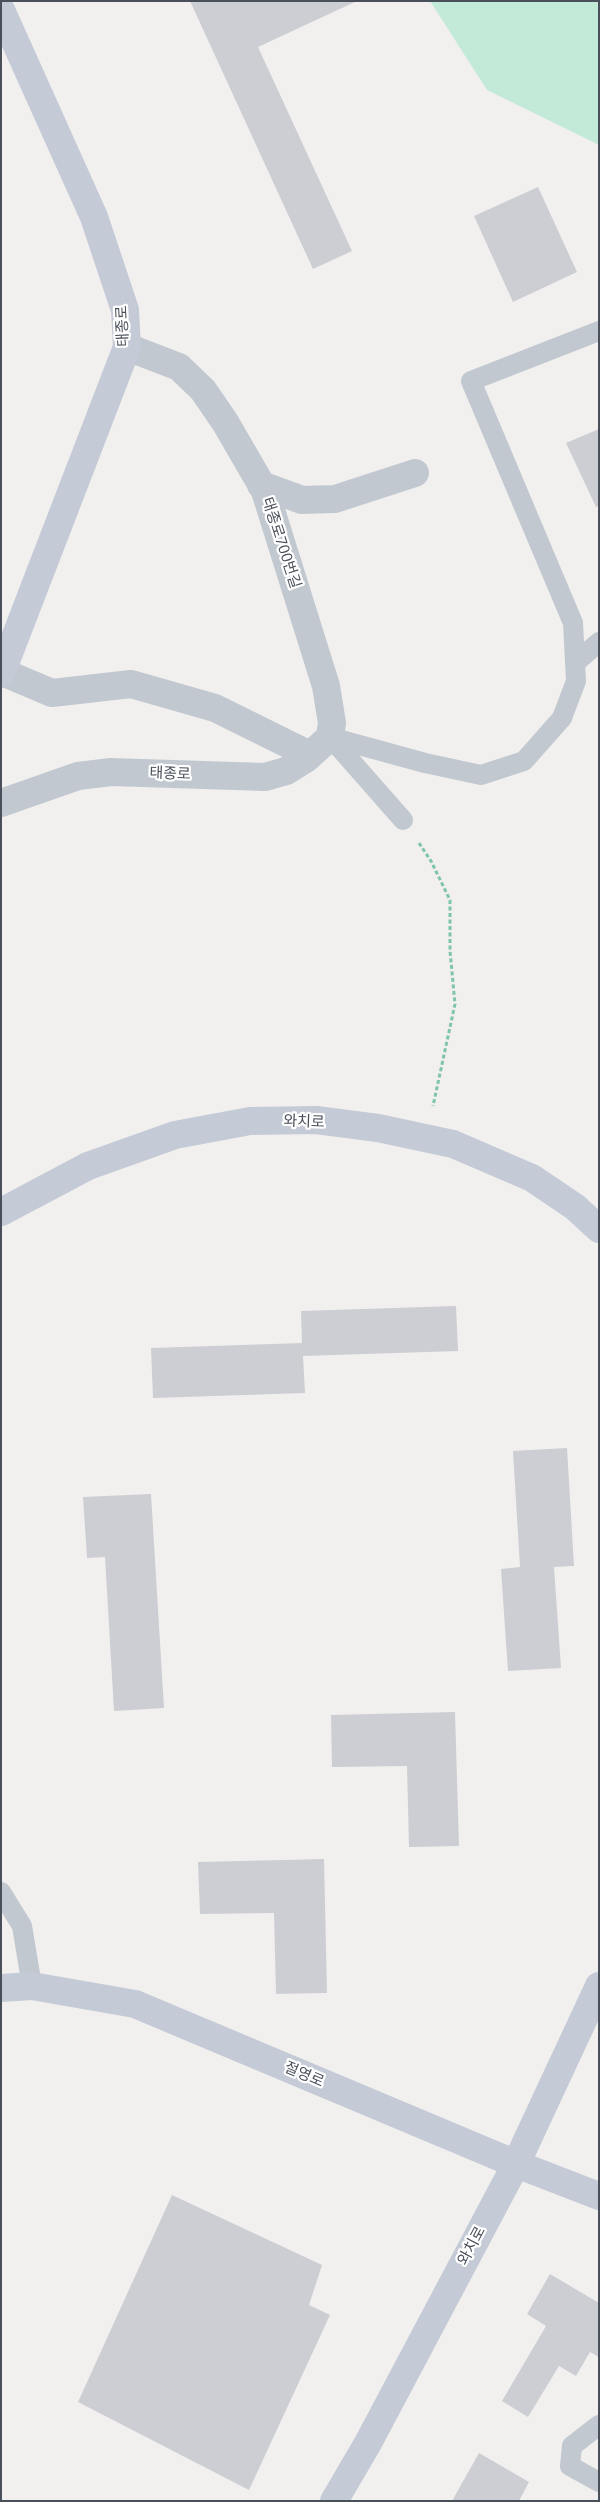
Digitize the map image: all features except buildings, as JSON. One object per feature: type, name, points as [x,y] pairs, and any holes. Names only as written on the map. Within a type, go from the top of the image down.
[{"type":"main road","name":"태종로","points":[[1,10],[94,216],[125,310],[127,347],[2,673]]},
{"type":"main road","name":"와치로","points":[[1,1212],[88,1166],[176,1135],[250,1121],[316,1120],[378,1128],[453,1144],[532,1178],[575,1207],[599,1229]]},
{"type":"main road","name":"절영로","points":[[1,1988],[32,1986],[136,2004],[516,2164],[599,2196]]},
{"type":"main road","name":"와치로","points":[[334,2501],[368,2442],[516,2164],[599,1986]]},
{"type":"street","name":"태종로700번길","points":[[127,347],[179,368],[203,390],[225,422],[265,491],[326,686],[332,722],[330,737]]},
{"type":"street","points":[[261,485],[302,500],[334,499],[415,472]]},
{"type":"street","points":[[2,673],[52,693],[132,684],[215,708],[310,755]]},
{"type":"street","name":"태종로","points":[[1,803],[78,776],[111,772],[266,777],[286,771],[310,755],[330,737]]},
{"type":"lane","points":[[330,737],[425,763],[481,775],[524,760],[562,718],[576,681],[573,622],[472,381],[599,331]]},
{"type":"lane","points":[[575,663],[599,642]]},
{"type":"lane","points":[[330,737],[403,820]]},
{"type":"lane","points":[[1,1892],[22,1926],[32,1986]]},
{"type":"lane","points":[[599,2425],[572,2446],[570,2466],[599,2482]]},
{"type":"path","points":[[403,820],[431,861],[450,900],[450,951],[455,1004],[426,1138]]},
{"type":"green space","points":[[430,1],[599,1],[599,145],[487,90]]}]
